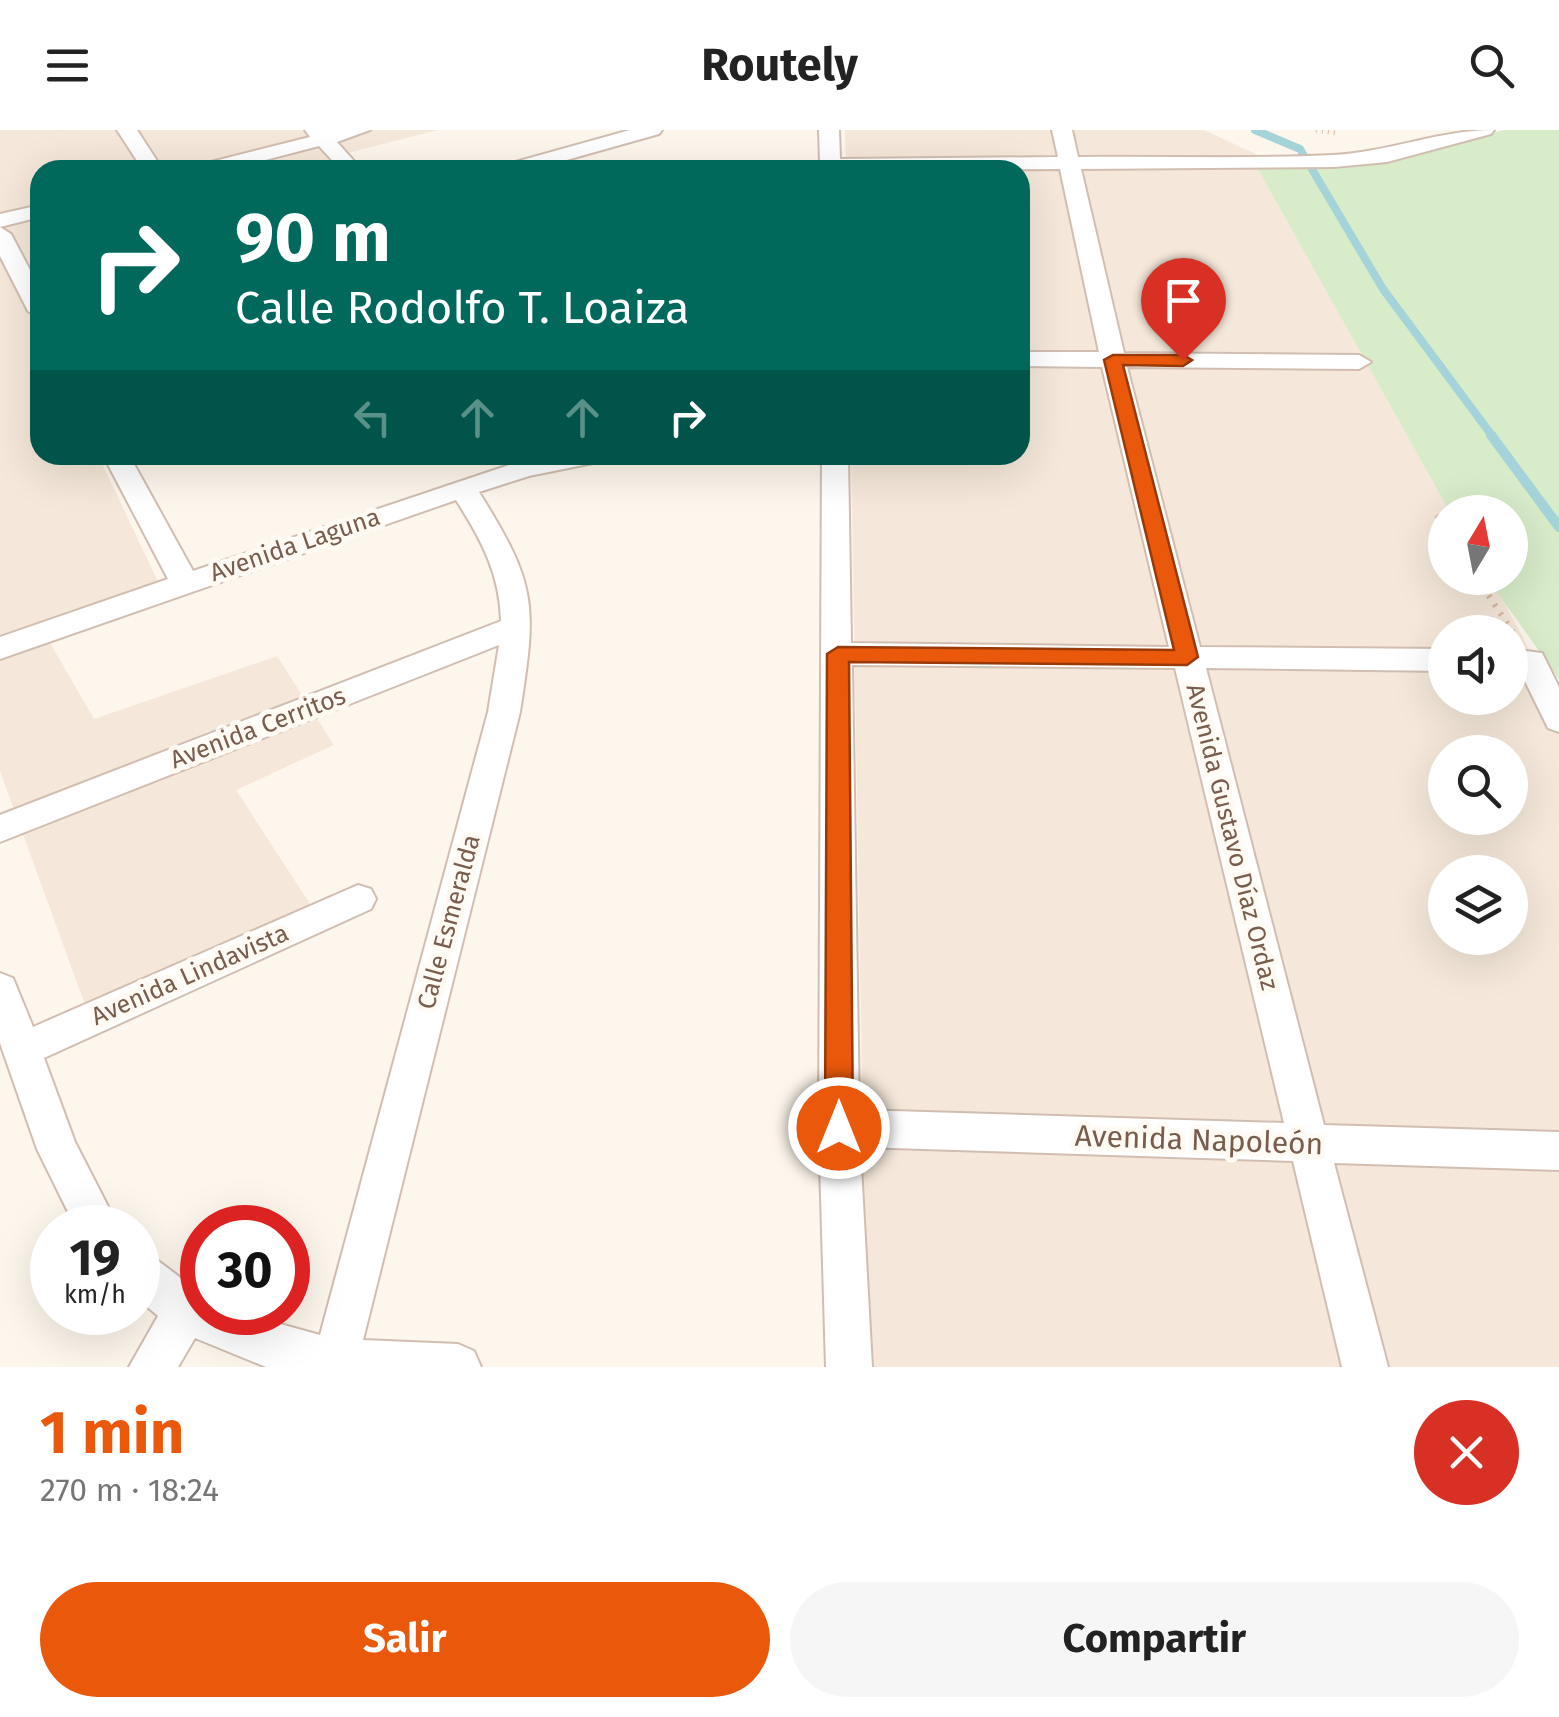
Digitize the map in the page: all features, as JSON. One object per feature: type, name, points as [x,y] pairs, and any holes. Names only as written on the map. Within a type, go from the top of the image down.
[{"type":"street","points":[[127,130],[146,160]]},
{"type":"street","points":[[236,160],[320,135],[360,130]]},
{"type":"street","points":[[544,160],[652,130]]},
{"type":"street","points":[[826,160],[829,130]]},
{"type":"street","name":"Avenida Gustavo Díaz Ordaz","points":[[1062,130],[1073,164],[1113,360],[1365,1367]]},
{"type":"street","points":[[1030,165],[1286,162],[1388,156],[1484,130]]},
{"type":"street","points":[[320,135],[343,160]]},
{"type":"street","points":[[0,221],[30,214]]},
{"type":"street","points":[[0,234],[30,291]]},
{"type":"street","points":[[1030,359],[1360,362]]},
{"type":"street","points":[[121,465],[185,583]]},
{"type":"street","name":"Avenida Laguna","points":[[0,648],[462,488],[539,465]]},
{"type":"street","points":[[835,465],[839,1128],[849,1367]]},
{"type":"street","name":"Calle Esmeralda","points":[[335,1362],[504,712],[515,627],[510,574],[462,488]]},
{"type":"street","name":"Avenida Cerritos","points":[[0,829],[515,627]]},
{"type":"street","points":[[838,654],[1428,660]]},
{"type":"street","points":[[1528,672],[1559,720]]},
{"type":"street","name":"Avenida Lindavista","points":[[22,1050],[358,899]]},
{"type":"street","points":[[0,990],[57,1149],[86,1205]]},
{"type":"street","name":"Avenida Napoleón","points":[[839,1128],[1559,1152]]},
{"type":"street","points":[[160,1289],[180,1305]]},
{"type":"street","points":[[152,1367],[180,1321]]},
{"type":"street","points":[[239,1335],[335,1362],[458,1367]]},
{"type":"shaded area","points":[[0,130],[438,130],[343,154],[349,160],[30,160],[30,465],[103,465],[163,592],[46,636],[94,719],[277,656],[334,745],[236,790],[316,913],[92,1024],[0,771]]},
{"type":"shaded area","points":[[845,130],[1204,130],[1267,159],[1447,495],[1428,495],[1428,595],[1500,595],[1511,615],[1428,615],[1428,715],[1528,715],[1528,647],[1559,705],[1559,1367],[867,1367],[851,465],[1030,465],[1030,160],[846,160]]},
{"type":"green space","points":[[1503,130],[1559,130],[1559,679],[1528,636],[1528,615],[1513,615],[1499,595],[1528,595],[1528,495],[1440,495],[1258,169],[1407,159]]},
{"type":"waterway","points":[[1255,130],[1300,149],[1383,289],[1493,437]]},
{"type":"waterway","points":[[1491,435],[1559,527]]},
{"type":"route","points":[[839,1128],[838,654],[1187,657],[1113,360],[1183,360]]}]
